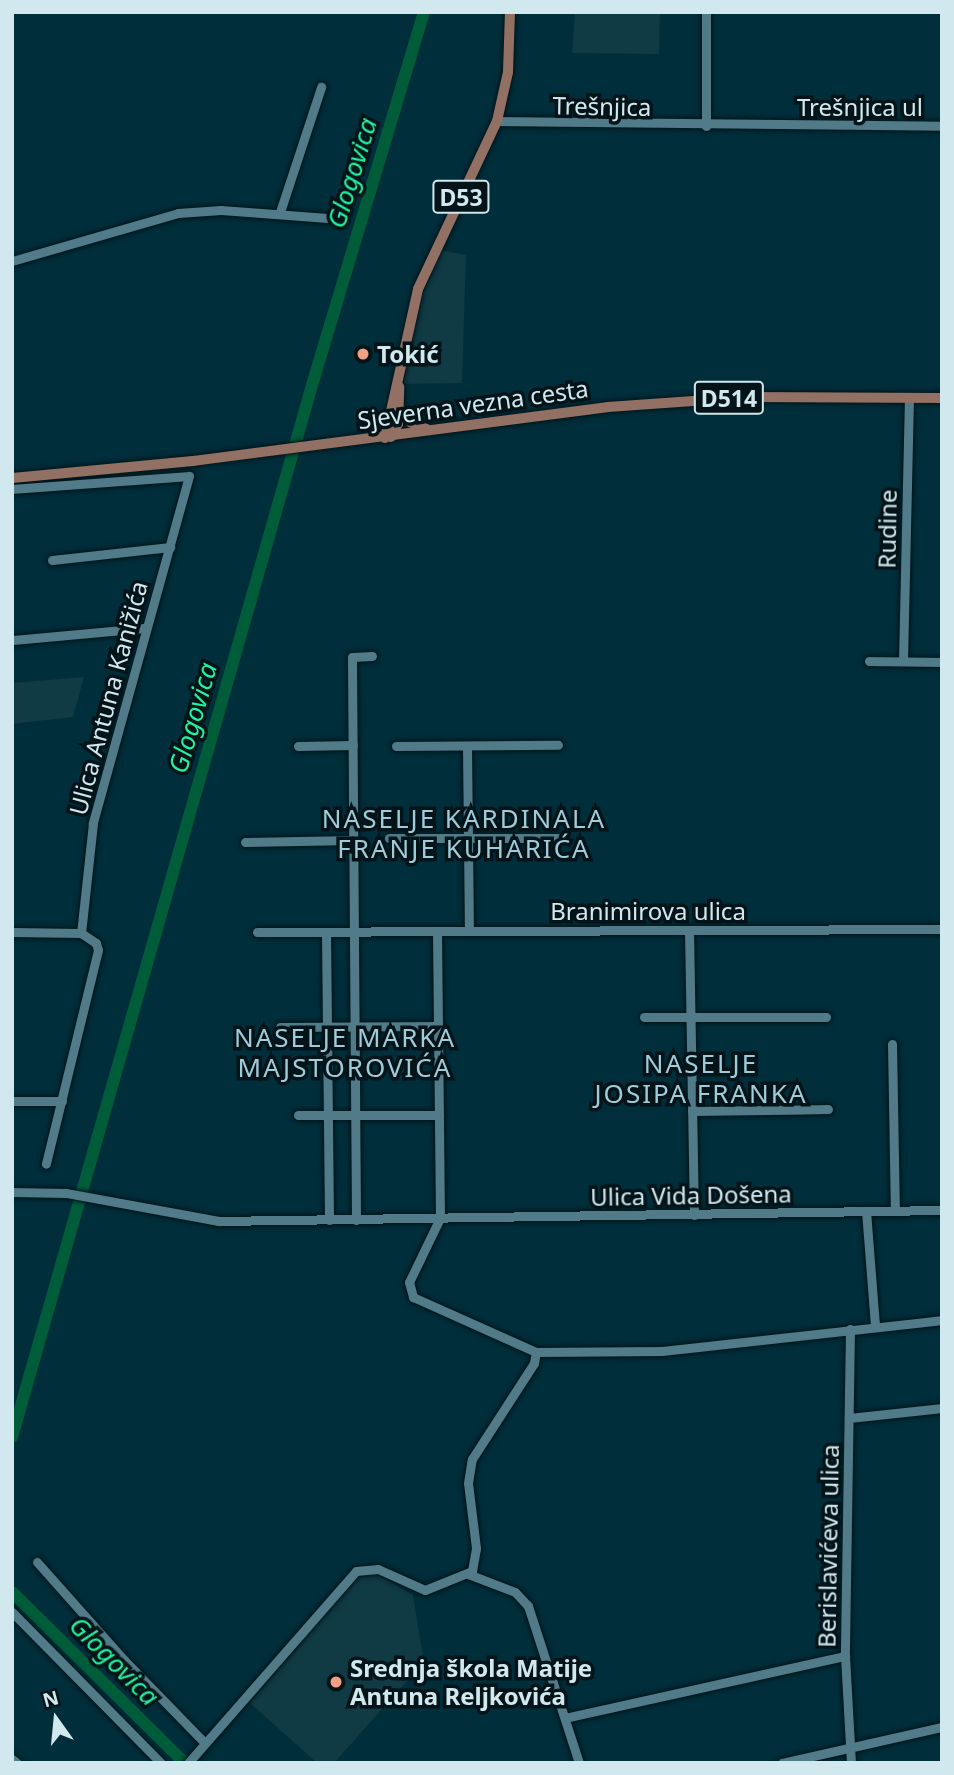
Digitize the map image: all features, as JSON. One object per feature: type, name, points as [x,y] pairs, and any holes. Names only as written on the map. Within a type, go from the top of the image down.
[{"type":"main road","name":"D53","points":[[388,437],[418,289],[497,121],[508,72],[510,12]]},
{"type":"main road","name":"D53","points":[[388,437],[399,408],[399,380]]},
{"type":"main road","name":"Sjeverna vezna cesta","points":[[12,478],[97,476],[608,407],[695,400],[942,398]]},
{"type":"main road","points":[[399,408],[414,425],[435,432]]},
{"type":"street","points":[[706,12],[706,126]]},
{"type":"street","points":[[280,212],[321,87]]},
{"type":"street","name":"Trešnjica","points":[[497,121],[779,126]]},
{"type":"street","name":"Trešnjica ul","points":[[779,126],[942,126]]},
{"type":"street","points":[[12,261],[178,213],[280,212],[328,218]]},
{"type":"street","name":"Rudine","points":[[903,662],[909,398]]},
{"type":"street","points":[[12,489],[97,476]]},
{"type":"street","name":"Ulica Antuna Kanižića","points":[[81,933],[93,823],[189,477],[97,476]]},
{"type":"street","points":[[52,560],[170,547]]},
{"type":"street","points":[[12,640],[145,628]]},
{"type":"street","points":[[356,1220],[352,656],[372,656]]},
{"type":"street","points":[[869,661],[942,662]]},
{"type":"street","points":[[298,746],[353,745]]},
{"type":"street","points":[[396,746],[558,745]]},
{"type":"street","points":[[467,746],[469,931]]},
{"type":"street","points":[[389,838],[557,838]]},
{"type":"street","points":[[245,842],[354,840]]},
{"type":"street","name":"Branimirova ulica","points":[[257,932],[942,929]]},
{"type":"street","points":[[688,930],[694,1214]]},
{"type":"street","points":[[12,932],[81,933],[96,943],[96,961],[46,1164]]},
{"type":"street","points":[[437,932],[440,1217],[409,1282],[410,1294],[536,1352],[662,1351],[942,1320]]},
{"type":"street","points":[[326,933],[328,1220]]},
{"type":"street","points":[[644,1017],[826,1017]]},
{"type":"street","points":[[280,1027],[438,1026]]},
{"type":"street","points":[[892,1044],[895,1211]]},
{"type":"street","points":[[12,1101],[62,1101]]},
{"type":"street","points":[[692,1111],[828,1109]]},
{"type":"street","points":[[298,1115],[356,1112],[439,1115]]},
{"type":"street","name":"Ulica Vida Došena","points":[[12,1192],[43,1190],[66,1193],[218,1221],[942,1210]]},
{"type":"street","points":[[866,1211],[876,1326]]},
{"type":"street","name":"Berislavićeva ulica","points":[[850,1329],[845,1656],[848,1749],[851,1763]]},
{"type":"street","points":[[468,1574],[476,1548],[468,1483],[472,1460],[534,1363],[536,1352]]},
{"type":"street","points":[[849,1418],[942,1408]]},
{"type":"street","points":[[37,1562],[203,1746]]},
{"type":"street","points":[[188,1763],[356,1571],[378,1569],[425,1590],[468,1574],[515,1592],[528,1606],[579,1763]]},
{"type":"street","points":[[12,1612],[161,1763]]},
{"type":"street","points":[[565,1718],[845,1656]]},
{"type":"street","points":[[782,1763],[942,1727]]},
{"type":"street","points":[[12,1759],[17,1763]]},
{"type":"shaded area","points":[[575,12],[660,12],[659,54],[572,53]]},
{"type":"shaded area","points":[[441,250],[466,255],[462,383],[403,384],[420,301]]},
{"type":"shaded area","points":[[84,677],[73,717],[12,724],[12,683]]},
{"type":"shaded area","name":"Srednja škola Matije Antuna Reljkovića","points":[[365,1574],[377,1574],[413,1595],[424,1662],[334,1763],[317,1763],[250,1703],[353,1580]]},
{"type":"waterway","name":"Glogovica","points":[[12,1437],[312,385],[424,12]]},
{"type":"waterway","name":"Glogovica","points":[[12,1592],[185,1763]]},
{"type":"place","name":"Tokić","points":[[363,354]]},
{"type":"place","name":"Srednja škola Matije Antuna Reljkovića","points":[[336,1682]]},
{"type":"district","name":"NASELJE KARDINALA FRANJE KUHARIĆA","points":[[464,834]]},
{"type":"district","name":"NASELJE MARKA MAJSTOROVIĆA","points":[[345,1053]]},
{"type":"district","name":"NASELJE JOSIPA FRANKA","points":[[701,1079]]}]
